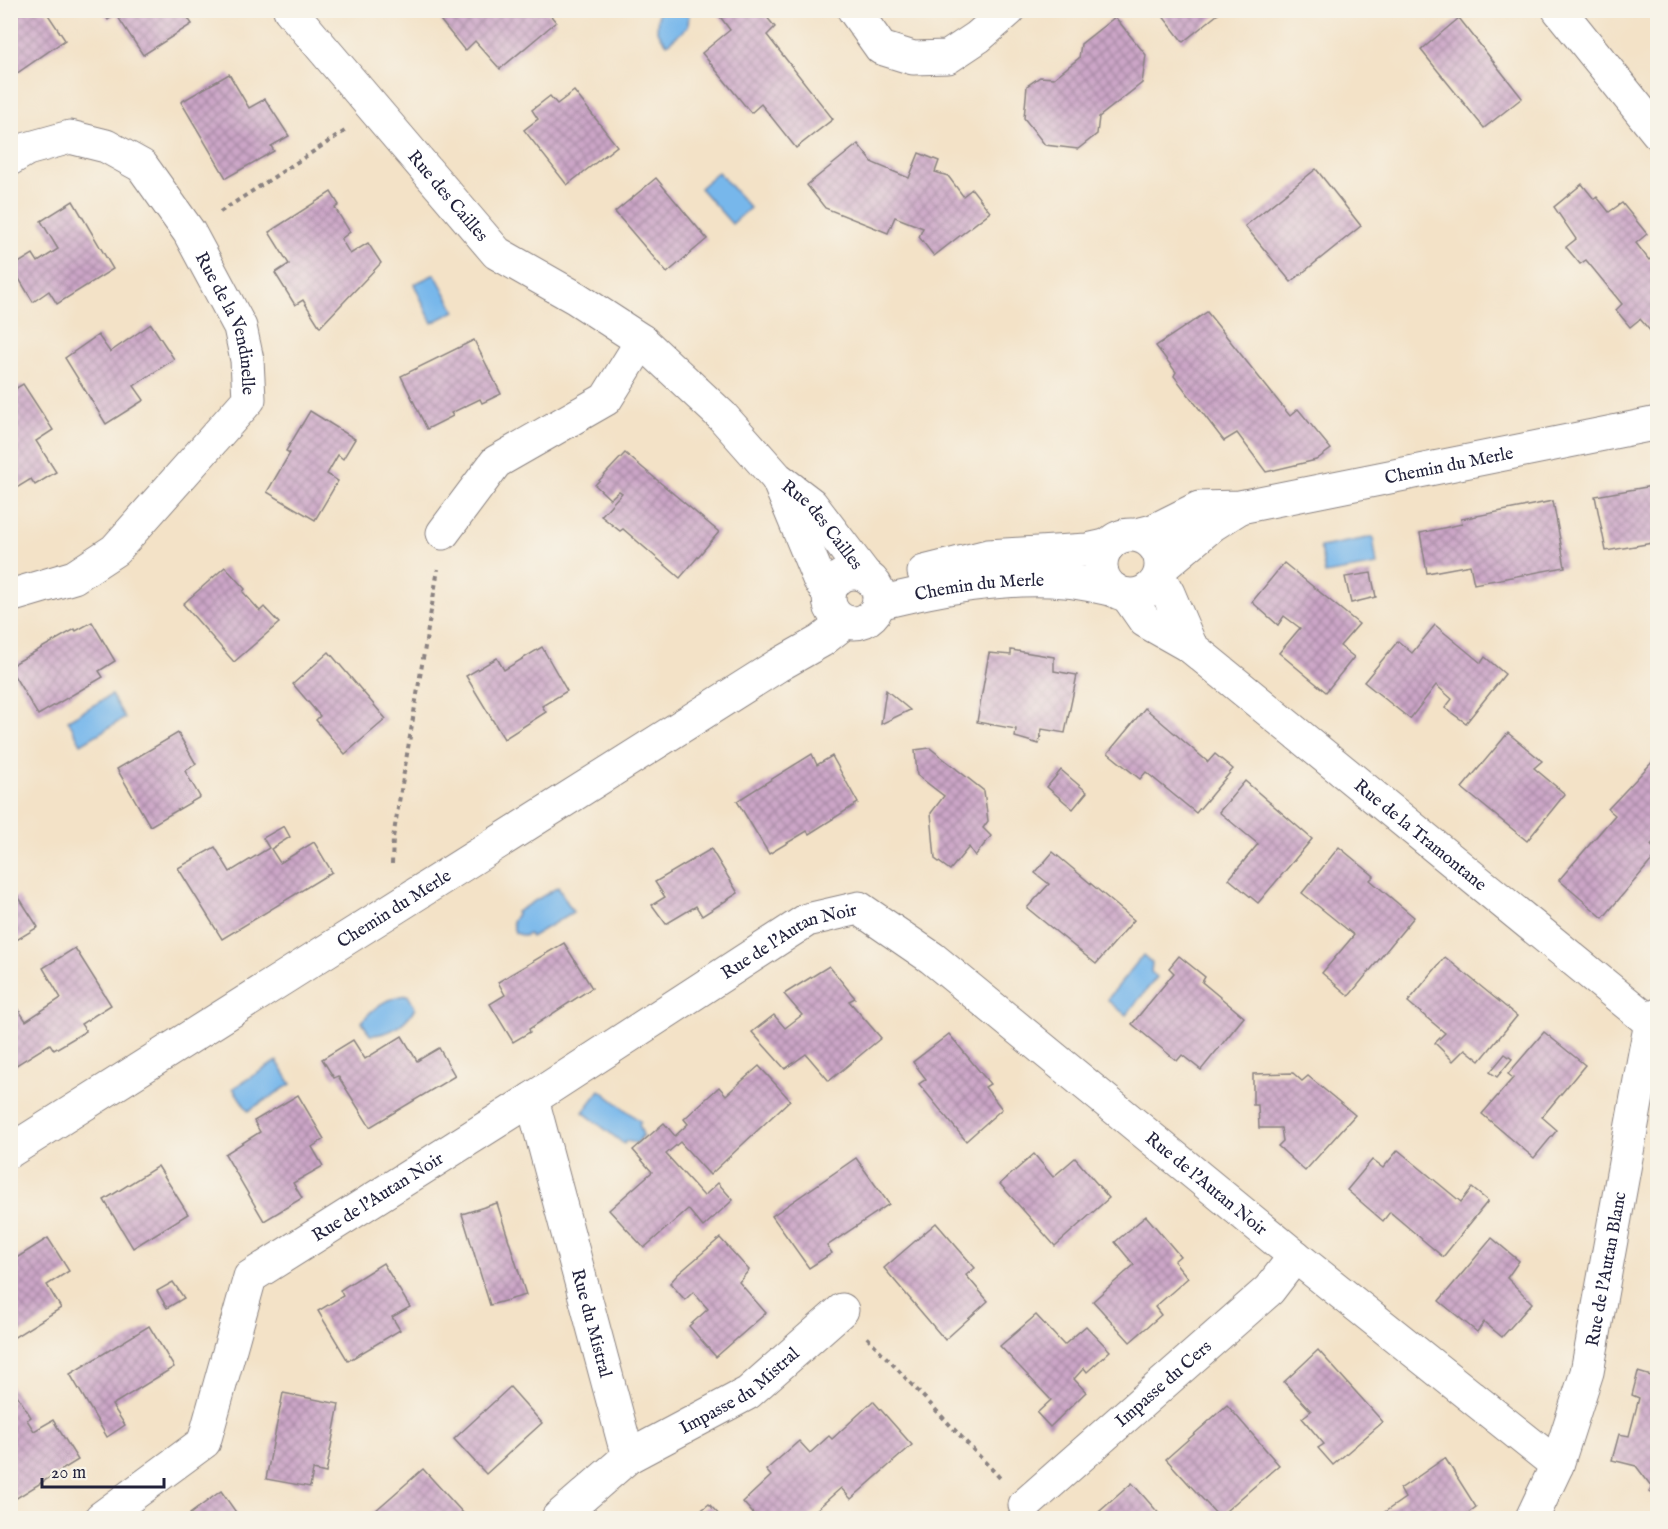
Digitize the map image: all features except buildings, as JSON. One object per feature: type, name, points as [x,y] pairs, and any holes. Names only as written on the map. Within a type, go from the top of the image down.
[{"type":"street","name":"Rue des Cailles","points":[[290,10],[497,253],[576,298],[642,341],[722,416],[777,478],[812,504],[873,587]]},
{"type":"street","points":[[854,10],[881,48],[913,58],[948,57],[978,37],[1009,10]]},
{"type":"street","points":[[1559,10],[1658,133]]},
{"type":"street","name":"Rue de la Vendinelle","points":[[10,159],[27,148],[70,137],[106,146],[142,166],[189,232],[240,327],[247,360],[249,399],[115,550],[74,577],[10,596]]},
{"type":"street","points":[[444,533],[496,462],[606,399],[642,341]]},
{"type":"street","name":"Chemin du Merle","points":[[873,587],[988,556],[1087,550],[1153,531],[1199,508],[1240,507],[1658,423]]},
{"type":"street","name":"Rue des Cailles","points":[[777,478],[819,579],[835,607]]},
{"type":"street","name":"Chemin du Merle","points":[[873,587],[875,613],[867,620],[856,623],[835,607],[832,586],[846,574],[873,587],[945,587],[1006,581],[1065,581],[1121,593],[1140,594],[1150,588],[1160,572],[1212,525],[1240,507]]},
{"type":"street","points":[[1121,593],[1106,582],[1101,569],[1102,556],[1123,540],[1147,539],[1155,546],[1160,556],[1160,572]]},
{"type":"street","name":"Rue de la Tramontane","points":[[1160,572],[1191,647]]},
{"type":"street","name":"Rue de la Tramontane","points":[[1121,593],[1145,621],[1191,647],[1654,1019]]},
{"type":"street","name":"Chemin du Merle","points":[[10,1151],[777,666],[807,625],[835,607]]},
{"type":"street","name":"Rue de l'Autan Noir","points":[[101,1518],[204,1442],[250,1277],[532,1099],[807,920],[859,908],[932,958],[1295,1256],[1557,1465]]},
{"type":"street","name":"Rue de l'Autan Blanc","points":[[1532,1518],[1557,1465],[1587,1372],[1654,1019]]},
{"type":"street","name":"Rue du Mistral","points":[[532,1099],[628,1457]]},
{"type":"street","name":"Impasse du Cers","points":[[1025,1505],[1269,1290],[1295,1256]]},
{"type":"street","name":"Impasse du Mistral","points":[[628,1457],[747,1393],[842,1310]]},
{"type":"street","points":[[558,1518],[628,1457]]},
{"type":"path","points":[[189,232],[376,111]]},
{"type":"path","points":[[393,838],[444,533]]},
{"type":"path","points":[[842,1310],[1025,1505]]},
{"type":"water","points":[[658,11],[689,11],[688,27],[667,44],[657,31]]},
{"type":"water","points":[[718,172],[750,208],[732,224],[700,188]]},
{"type":"water","points":[[435,274],[455,311],[432,323],[414,284]]},
{"type":"water","points":[[1373,537],[1377,565],[1325,574],[1320,547]]},
{"type":"water","points":[[111,695],[125,718],[81,744],[68,720]]},
{"type":"water","points":[[558,887],[573,912],[531,937],[529,934],[524,936],[515,933],[512,922],[516,912]]},
{"type":"water","points":[[1143,955],[1152,963],[1151,972],[1157,977],[1126,1015],[1107,1000]]},
{"type":"water","points":[[408,995],[415,1008],[407,1019],[390,1031],[370,1035],[362,1022],[366,1017],[388,1000]]},
{"type":"water","points":[[277,1061],[291,1084],[248,1111],[233,1088]]},
{"type":"water","points":[[600,1090],[641,1122],[639,1124],[643,1135],[637,1143],[626,1141],[624,1144],[583,1112]]}]
